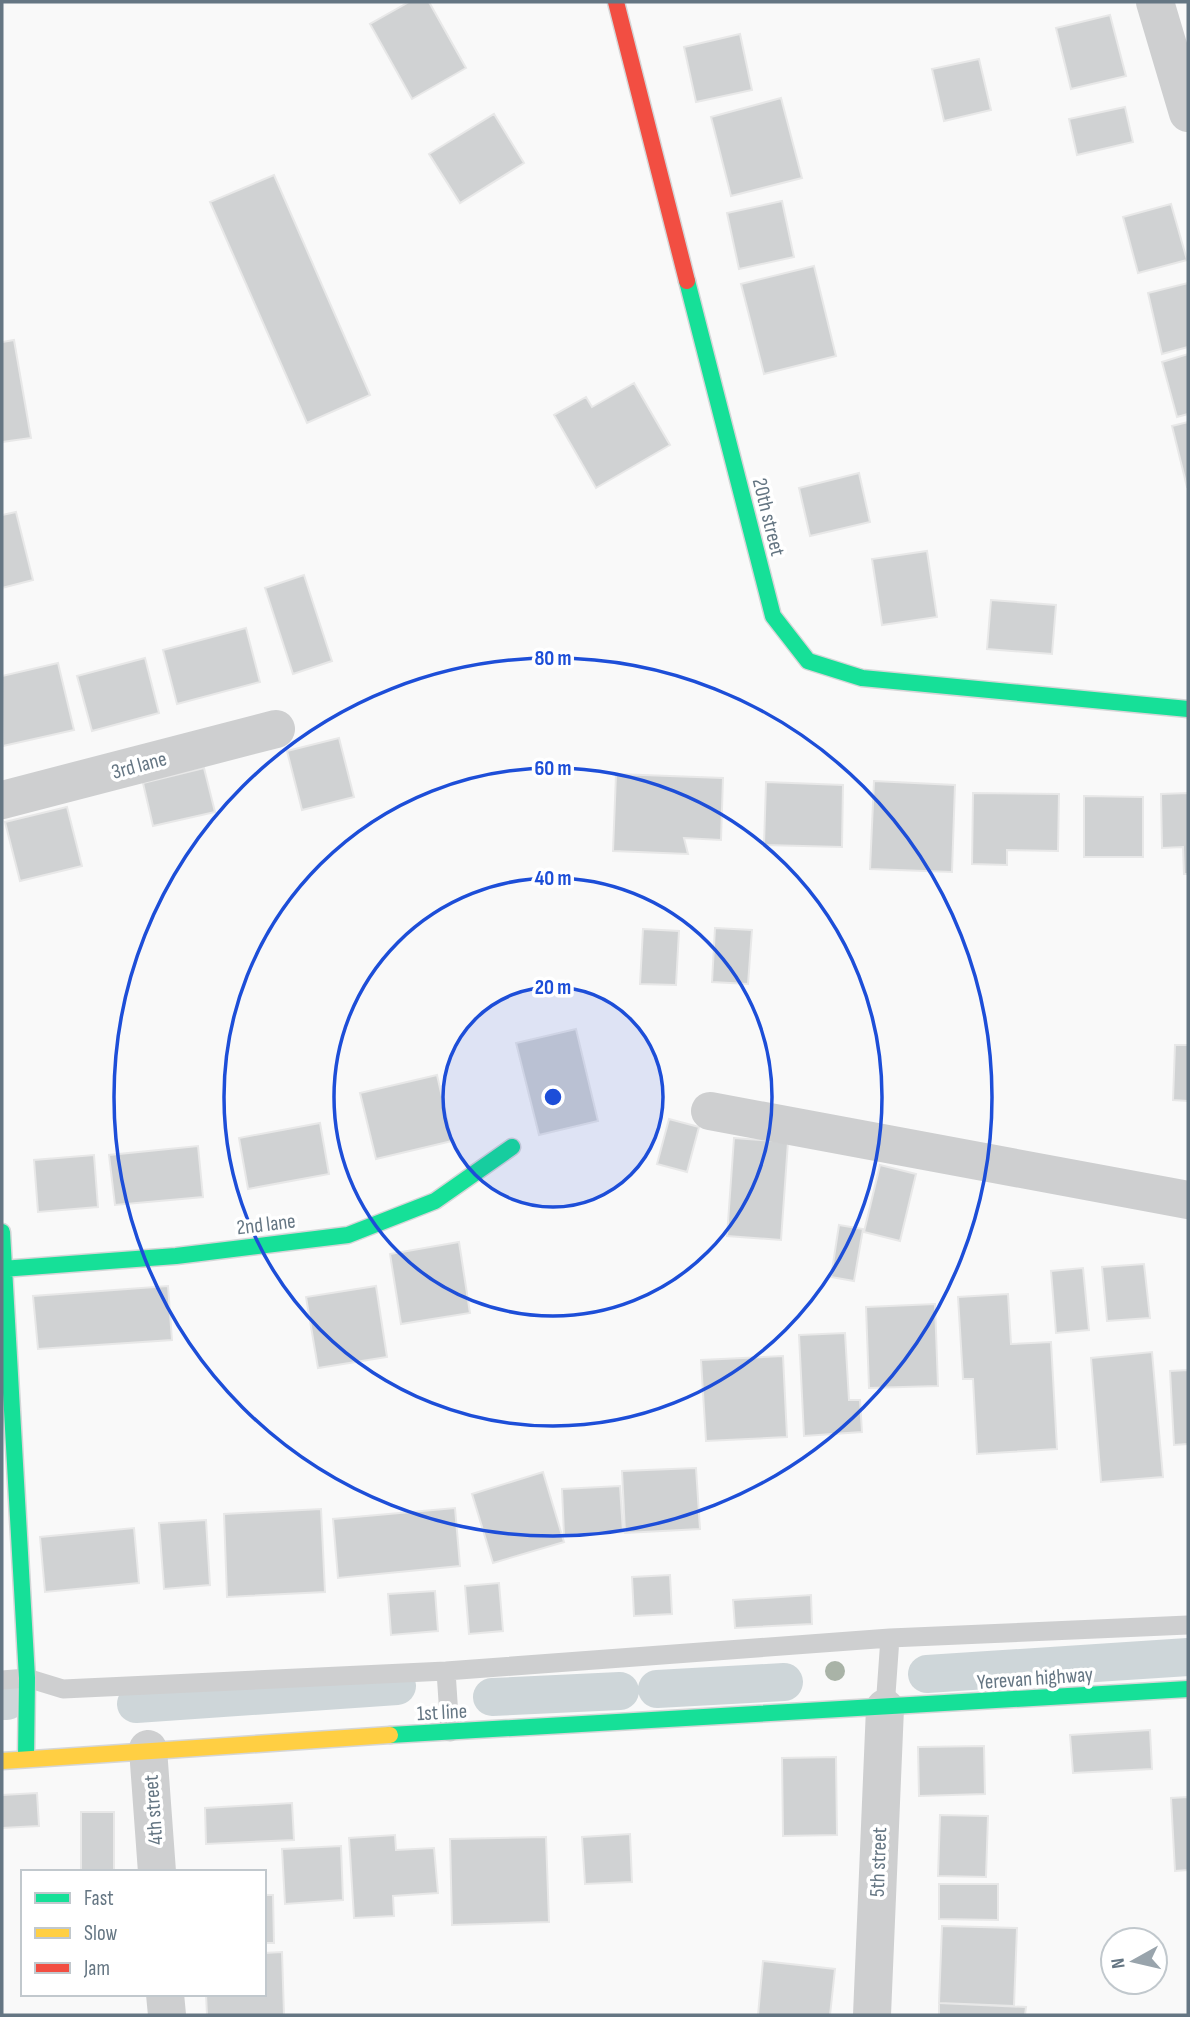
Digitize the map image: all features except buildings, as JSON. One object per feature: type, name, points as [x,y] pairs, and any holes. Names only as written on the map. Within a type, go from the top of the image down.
[{"type":"street","name":"20th street","points":[[616,2],[773,616],[808,661],[862,678],[1188,709]]},
{"type":"street","points":[[1155,2],[1188,113]]},
{"type":"street","name":"3rd lane","points":[[2,800],[276,729]]},
{"type":"street","points":[[710,1111],[1188,1200]]},
{"type":"street","name":"2nd lane","points":[[4,1269],[176,1256],[348,1235],[435,1201],[512,1147]]},
{"type":"street","points":[[2,1232],[27,1678],[26,1758]]},
{"type":"street","name":"Yerevan highway","points":[[885,1708],[1188,1689]]},
{"type":"street","name":"1st line","points":[[2,1760],[148,1749],[885,1708]]},
{"type":"street","name":"5th street","points":[[872,2015],[885,1708]]},
{"type":"street","name":"4th street","points":[[148,1749],[157,1870]]},
{"type":"lane","points":[[2,1680],[27,1678],[63,1689],[446,1671],[890,1638],[1188,1625]]},
{"type":"lane","points":[[885,1708],[890,1638]]},
{"type":"lane","points":[[446,1671],[450,1732]]},
{"type":"waterway","points":[[927,1674],[1188,1657]]},
{"type":"waterway","points":[[657,1689],[784,1682]]},
{"type":"waterway","points":[[136,1704],[397,1686]]},
{"type":"waterway","points":[[492,1697],[620,1691]]},
{"type":"waterway","points":[[2,1701],[7,1701]]},
{"type":"traffic: fast","points":[[687,281],[773,616],[808,661],[862,678],[1188,709]]},
{"type":"traffic: fast","points":[[2,1269],[176,1256],[348,1235],[435,1201],[512,1147]]},
{"type":"traffic: fast","points":[[2,1232],[27,1678],[26,1758]]},
{"type":"traffic: fast","points":[[390,1735],[1188,1689]]},
{"type":"traffic: slow","points":[[2,1761],[390,1735]]},
{"type":"traffic: jam","points":[[616,2],[687,281]]}]
